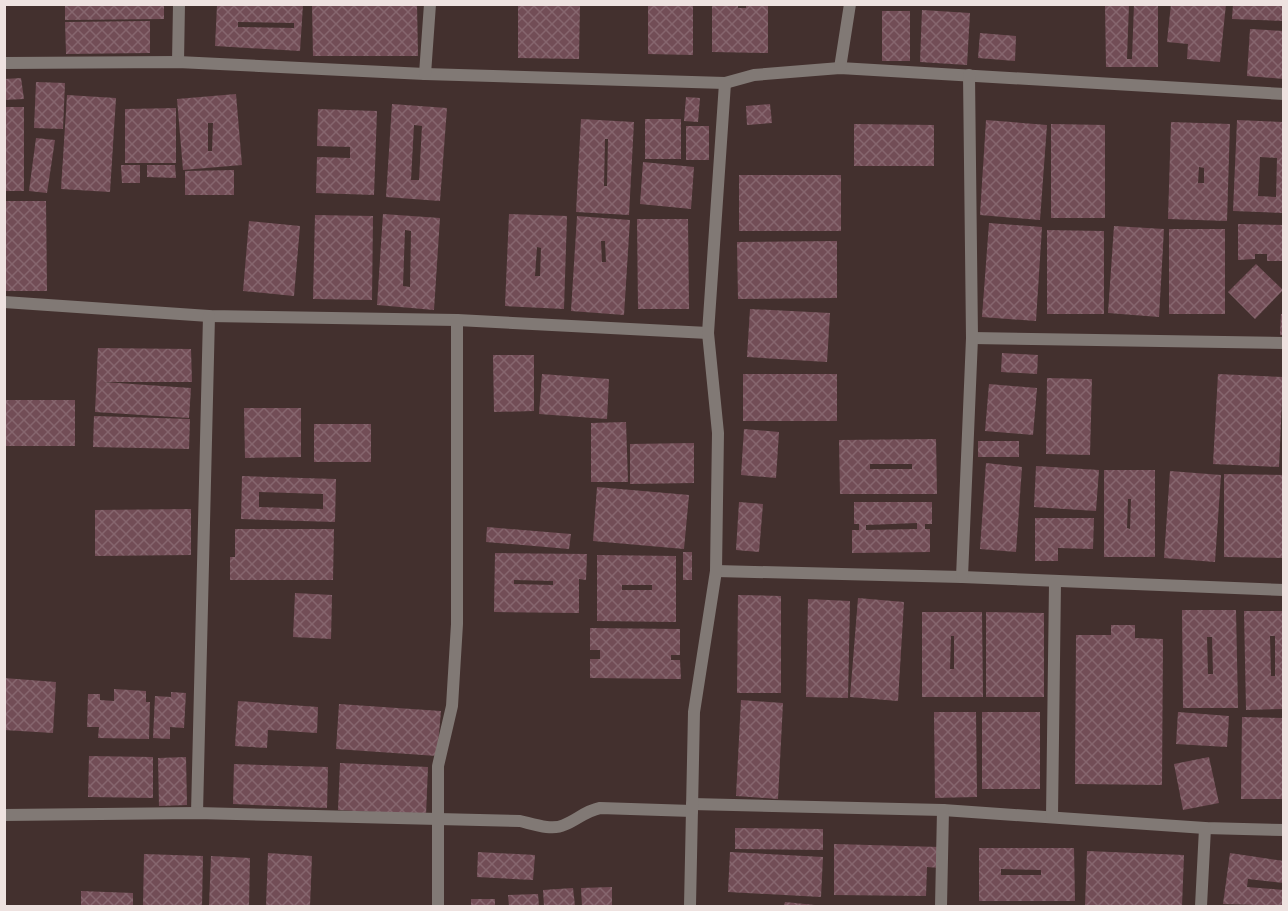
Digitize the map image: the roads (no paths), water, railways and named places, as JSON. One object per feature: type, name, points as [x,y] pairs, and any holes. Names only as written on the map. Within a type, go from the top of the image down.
[{"type":"street","points":[[178,62],[179,4]]},
{"type":"street","points":[[425,74],[430,4]]},
{"type":"street","points":[[840,68],[850,4]]},
{"type":"street","points":[[4,63],[178,62],[425,74],[724,82],[754,75],[840,68],[1284,94]]},
{"type":"street","points":[[962,577],[972,338],[969,75]]},
{"type":"street","points":[[690,906],[694,711],[716,572],[718,433],[708,333],[724,82]]},
{"type":"street","points":[[4,302],[209,316],[457,320],[708,333]]},
{"type":"street","points":[[197,813],[209,316]]},
{"type":"street","points":[[438,906],[438,766],[452,706],[457,624],[457,320]]},
{"type":"street","points":[[972,338],[1284,343]]},
{"type":"street","points":[[716,572],[962,577],[1055,583],[1284,590]]},
{"type":"street","points":[[1052,817],[1055,583]]},
{"type":"street","points":[[4,815],[197,813],[437,821],[520,821],[554,827],[563,826],[587,811],[600,808],[943,810],[1205,828],[1284,830]]},
{"type":"street","points":[[941,906],[943,810]]},
{"type":"street","points":[[1201,906],[1205,828]]}]
